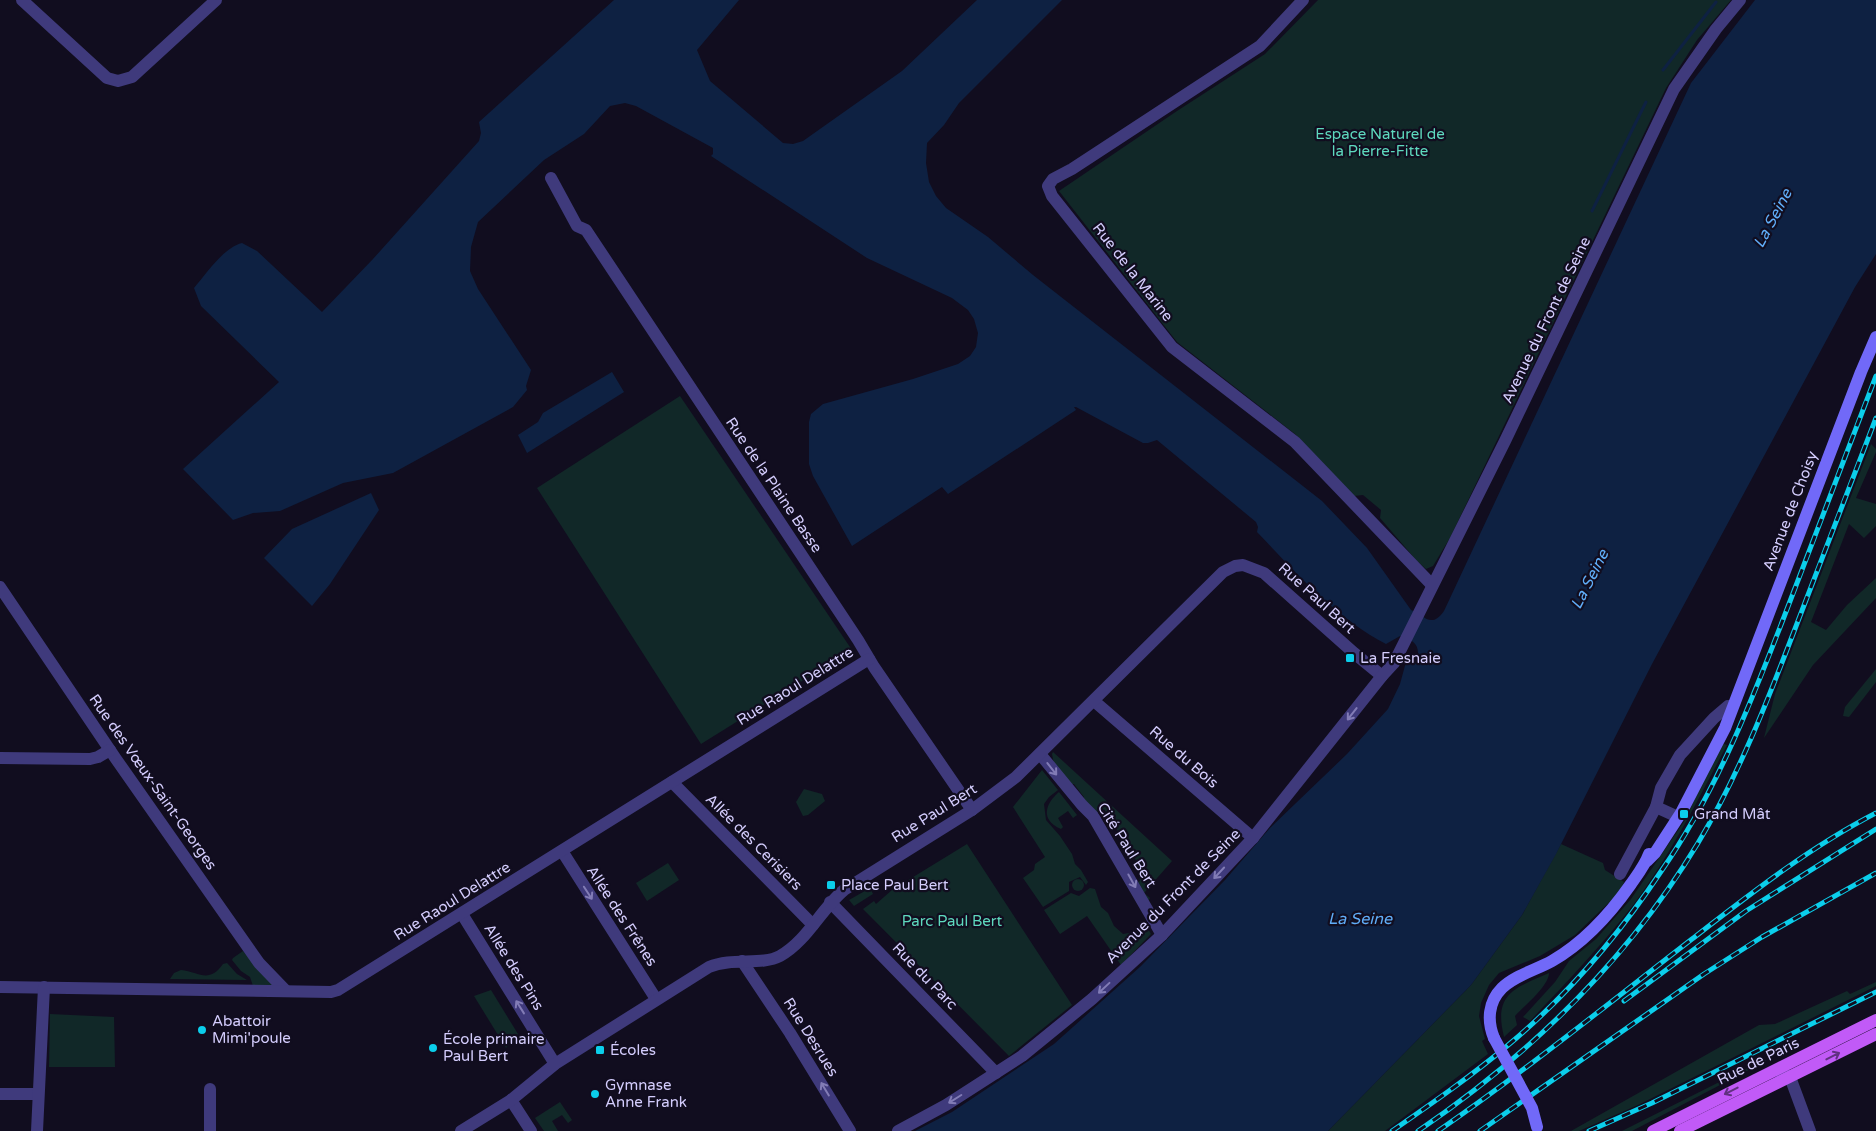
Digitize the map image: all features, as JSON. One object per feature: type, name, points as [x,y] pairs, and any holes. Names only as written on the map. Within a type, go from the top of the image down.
[{"type":"main road","name":"Avenue de Choisy","points":[[1537,1129],[1532,1108],[1494,1038],[1490,1025],[1490,1012],[1493,1000],[1501,988],[1512,980],[1554,960],[1590,933],[1623,895],[1647,861],[1655,853],[1721,736],[1733,708],[1732,702],[1876,337]]},
{"type":"main road","name":"Rue de Paris","points":[[1653,1131],[1774,1069],[1876,1020]]},
{"type":"main road","name":"Rue de Paris","points":[[1680,1131],[1876,1034]]},
{"type":"main road","points":[[1790,1078],[1804,1056]]},
{"type":"street","points":[[22,0],[107,78],[118,81],[132,76],[216,0]]},
{"type":"street","name":"Rue de la Marine","points":[[1303,0],[1260,46],[1072,169],[1053,179],[1048,186],[1052,196],[1172,347],[1295,442],[1432,585]]},
{"type":"street","name":"Avenue du Front de Seine","points":[[898,1131],[946,1105],[1022,1056],[1092,998],[1162,934],[1253,838],[1394,663],[1505,441],[1674,89],[1716,29],[1740,0]]},
{"type":"street","name":"Rue de la Plaine Basse","points":[[552,178],[577,226],[586,230],[869,659],[972,810]]},
{"type":"street","name":"Rue Paul Bert","points":[[461,1131],[511,1100],[555,1064],[709,967],[724,962],[762,961],[780,956],[801,940],[830,902],[844,890],[972,810],[1016,777],[1223,572],[1235,566],[1248,566],[1264,573],[1382,676]]},
{"type":"street","name":"Rue des Vœux-Saint-Georges","points":[[0,587],[110,750],[259,963],[286,991]]},
{"type":"street","name":"Rue Raoul Delattre","points":[[0,987],[331,992],[345,987],[869,659]]},
{"type":"street","name":"Rue du Bois","points":[[1094,701],[1253,838]]},
{"type":"street","points":[[1620,874],[1656,807],[1661,788],[1680,755],[1714,718],[1732,702]]},
{"type":"street","points":[[0,758],[90,759],[110,750]]},
{"type":"street","name":"Cité Paul Bert","points":[[1040,754],[1093,816],[1162,934]]},
{"type":"street","name":"Allée des Cerisiers","points":[[672,782],[812,925]]},
{"type":"street","points":[[1656,807],[1676,815]]},
{"type":"street","name":"Allée des Frênes","points":[[562,851],[656,999]]},
{"type":"street","name":"Rue du Parc","points":[[830,902],[996,1073]]},
{"type":"street","name":"Allée des Pins","points":[[462,914],[555,1064]]},
{"type":"street","name":"Rue Desrues","points":[[742,961],[790,1033],[850,1131]]},
{"type":"street","points":[[37,1131],[37,1094],[44,987]]},
{"type":"street","points":[[1774,1069],[1790,1078],[1810,1131]]},
{"type":"street","points":[[210,1089],[210,1131]]},
{"type":"street","points":[[0,1094],[37,1094]]},
{"type":"street","points":[[511,1100],[530,1131]]},
{"type":"green space","name":"Espace Naturel de la Pierre-Fitte","points":[[1318,0],[1731,0],[1697,40],[1666,88],[1450,538],[1433,566],[1426,569],[1380,518],[1381,510],[1363,495],[1354,496],[1295,434],[1177,342],[1059,191],[1265,54]]},
{"type":"green space","points":[[680,396],[852,650],[701,744],[537,488]]},
{"type":"green space","points":[[1871,444],[1876,449],[1876,452],[1856,498],[1876,504],[1876,526],[1864,538],[1849,524],[1811,622],[1826,630],[1847,605],[1876,578],[1876,598],[1813,665],[1764,738],[1775,694]]},
{"type":"green space","points":[[1876,669],[1876,682],[1849,717],[1843,716],[1845,707]]},
{"type":"green space","points":[[1721,743],[1727,745],[1695,806],[1660,866],[1634,904],[1597,949],[1530,1021],[1523,1017],[1555,982],[1569,961],[1596,939],[1631,899],[1685,820]]},
{"type":"green space","points":[[1053,752],[1172,861],[1144,893],[1150,898],[1148,901],[1135,883],[1140,881],[1138,873],[1142,870],[1104,809],[1097,813],[1082,801],[1084,797],[1074,784],[1069,784],[1054,764]]},
{"type":"green space","points":[[1042,770],[1058,790],[1044,804],[1046,820],[1060,836],[1072,854],[1075,864],[1088,882],[1086,885],[1080,877],[1069,882],[1069,891],[1043,907],[1023,878],[1034,870],[1035,864],[1045,857],[1013,807]]},
{"type":"green space","points":[[804,789],[822,794],[825,801],[808,815],[803,816],[796,802]]},
{"type":"green space","points":[[1059,792],[1077,815],[1073,818],[1068,811],[1058,818],[1063,827],[1061,829],[1054,825],[1047,817],[1050,802]]},
{"type":"green space","name":"Parc Paul Bert","points":[[967,844],[1072,1005],[1009,1056],[863,909],[874,901],[876,904],[892,890]]},
{"type":"green space","points":[[1561,844],[1603,863],[1605,870],[1624,882],[1620,892],[1575,935],[1540,956],[1499,973],[1489,985],[1481,1003],[1479,1016],[1485,1039],[1482,1041],[1488,1054],[1385,1131],[1328,1131],[1471,985],[1522,915]]},
{"type":"green space","points":[[668,863],[679,880],[647,901],[636,883]]},
{"type":"green space","points":[[1080,879],[1083,880],[1083,890],[1076,891],[1073,890],[1072,883],[1073,880]]},
{"type":"green space","points":[[870,888],[873,894],[854,906],[849,900]]},
{"type":"green space","points":[[1090,888],[1095,889],[1101,907],[1108,913],[1114,926],[1123,934],[1129,933],[1134,940],[1145,934],[1141,927],[1145,924],[1151,934],[1121,965],[1087,916],[1060,934],[1044,910],[1071,893],[1079,896]]},
{"type":"green space","points":[[243,951],[273,985],[253,986],[250,977],[241,971],[232,960]]},
{"type":"green space","points":[[227,963],[237,974],[247,980],[170,979],[174,973],[181,970],[204,975],[213,974],[223,964]]},
{"type":"green space","points":[[1549,973],[1541,990],[1515,1016],[1517,1025],[1504,1037],[1501,1022],[1504,1001],[1517,988]]},
{"type":"green space","points":[[1876,982],[1876,986],[1638,1105],[1579,1131],[1571,1131],[1759,1025],[1775,1024],[1847,991],[1850,994]]},
{"type":"green space","points":[[491,990],[518,1034],[506,1048],[474,996]]},
{"type":"green space","points":[[50,1014],[114,1017],[115,1067],[49,1067]]},
{"type":"green space","points":[[1765,1059],[1766,1061],[1632,1131],[1622,1131]]},
{"type":"green space","points":[[560,1102],[572,1120],[568,1123],[562,1115],[552,1121],[558,1131],[544,1131],[535,1118]]},
{"type":"water","name":"La Seine","points":[[614,0],[739,0],[697,50],[710,81],[783,143],[793,144],[803,141],[902,71],[977,0],[1062,0],[959,103],[944,125],[927,143],[926,163],[929,182],[936,196],[946,208],[988,237],[1033,275],[1322,501],[1367,548],[1411,610],[1431,620],[1439,617],[1444,611],[1691,83],[1755,0],[1876,0],[1876,254],[1855,287],[1652,664],[1556,854],[1522,915],[1471,985],[1328,1131],[915,1131],[952,1112],[1054,1044],[1141,966],[1225,880],[1270,828],[1347,754],[1388,709],[1400,684],[1406,662],[1418,656],[1418,652],[1416,645],[1400,636],[1386,644],[1333,608],[1257,532],[1256,522],[1157,440],[1143,443],[1076,407],[1074,407],[1076,410],[948,494],[942,487],[852,546],[813,476],[809,464],[809,422],[811,414],[823,404],[913,379],[958,364],[970,356],[976,347],[978,333],[974,319],[968,310],[952,298],[867,258],[711,156],[713,148],[636,106],[625,103],[610,106],[584,134],[544,160],[478,222],[471,247],[470,271],[478,289],[531,370],[526,386],[527,390],[513,407],[393,473],[343,483],[280,511],[253,513],[233,520],[183,469],[279,382],[201,306],[194,288],[222,255],[242,243],[257,251],[322,312],[373,259],[479,141],[481,133],[479,122]]},
{"type":"water","points":[[612,372],[624,392],[527,453],[518,435],[538,422],[543,413]]},
{"type":"water","points":[[371,493],[379,510],[330,584],[312,606],[264,558],[292,529]]},
{"type":"waterway","points":[[1663,70],[1716,2]]},
{"type":"waterway","points":[[1592,211],[1646,102]]},
{"type":"railway","points":[[1392,1131],[1479,1069],[1550,1007],[1610,941],[1645,894],[1681,840],[1715,779],[1745,715],[1876,376]]},
{"type":"railway","points":[[1418,1131],[1499,1070],[1538,1037],[1574,1002],[1608,966],[1640,927],[1698,843],[1727,789],[1765,706],[1876,418]]},
{"type":"railway","points":[[1438,1131],[1534,1061],[1758,888],[1804,856],[1876,813]]},
{"type":"railway","points":[[1624,1001],[1746,911],[1876,829]]},
{"type":"railway","points":[[1480,1131],[1704,974],[1762,937],[1876,873]]},
{"type":"railway","points":[[1589,1131],[1652,1103],[1876,992]]},
{"type":"place","name":"La Fresnaie","points":[[1350,658]]},
{"type":"place","name":"Grand Mât","points":[[1684,814]]},
{"type":"place","name":"Place Paul Bert","points":[[831,885]]},
{"type":"place","name":"Abattoir Mimi'poule","points":[[202,1030]]},
{"type":"place","name":"École primaire Paul Bert","points":[[433,1048]]},
{"type":"place","name":"Écoles","points":[[600,1050]]},
{"type":"place","name":"Gymnase Anne Frank","points":[[595,1094]]}]
